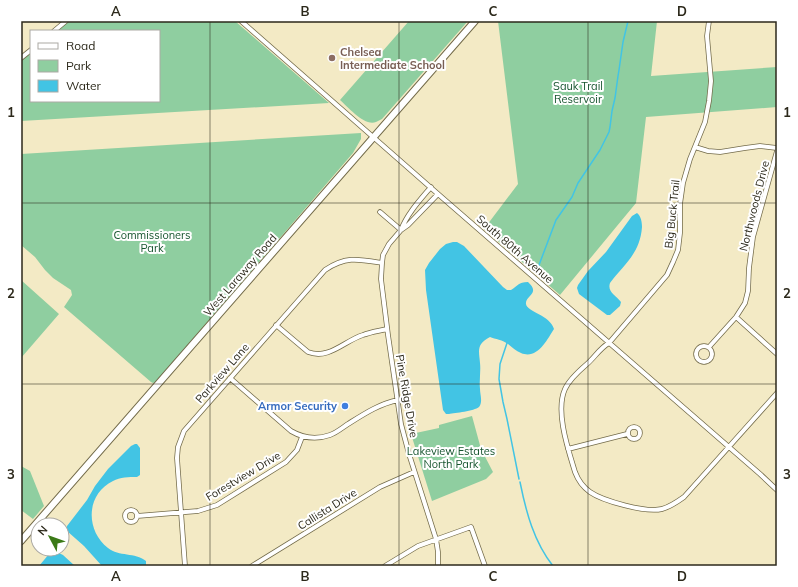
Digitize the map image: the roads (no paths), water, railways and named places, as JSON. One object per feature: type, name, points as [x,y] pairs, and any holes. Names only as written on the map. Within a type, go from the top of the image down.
[{"type":"main road","name":"West Laraway Road","points":[[21,541],[475,21]]},
{"type":"street","points":[[55,30],[66,21]]},
{"type":"street","name":"South 80th Avenue","points":[[241,21],[777,490]]},
{"type":"street","name":"Big Buck Trail","points":[[709,21],[707,36],[711,81],[709,101],[705,122],[683,183],[679,211],[680,240],[674,262],[667,276],[662,282],[609,342],[603,346],[579,371],[565,388],[561,403],[561,418],[575,472],[590,492],[605,499],[638,508],[654,510],[670,506],[684,497],[777,393]]},
{"type":"street","points":[[21,58],[30,51]]},
{"type":"street","points":[[696,147],[708,151],[720,152],[750,147],[767,146],[777,148]]},
{"type":"street","name":"Northwoods Drive","points":[[709,347],[743,307],[746,298],[748,268],[753,237],[777,151]]},
{"type":"street","name":"Pine Ridge Drive","points":[[401,230],[404,222],[430,187]]},
{"type":"street","name":"Pine Ridge Drive","points":[[438,194],[388,244],[383,255],[381,279],[401,424],[414,472],[436,539],[438,566]]},
{"type":"street","points":[[380,212],[401,230]]},
{"type":"street","name":"Parkview Lane","points":[[184,566],[177,458],[182,436],[188,427],[320,274],[334,264],[353,259],[382,263]]},
{"type":"street","points":[[736,317],[777,354]]},
{"type":"street","points":[[276,325],[308,352],[323,354],[340,348],[362,335],[387,329]]},
{"type":"street","points":[[230,378],[286,427],[302,437],[318,438],[331,435],[389,401],[398,400]]},
{"type":"street","points":[[568,449],[627,434]]},
{"type":"street","name":"Forestview Drive","points":[[137,516],[198,511],[217,505],[283,464],[297,450],[302,437]]},
{"type":"street","name":"Callista Drive","points":[[252,566],[380,487],[414,472]]},
{"type":"street","points":[[385,566],[418,546],[471,527],[485,566]]},
{"type":"water","points":[[637,213],[642,223],[641,236],[635,252],[610,283],[609,286],[611,291],[621,302],[620,306],[610,315],[607,315],[579,294],[577,288],[588,271],[606,252],[632,216]]},
{"type":"water","points":[[457,242],[464,246],[507,290],[511,290],[518,284],[528,282],[532,286],[533,292],[526,301],[527,307],[548,320],[554,329],[541,348],[532,354],[521,353],[506,343],[490,337],[482,342],[479,348],[481,400],[479,407],[473,410],[446,414],[443,410],[426,290],[425,270],[440,249],[446,244]]},
{"type":"water","points":[[137,444],[140,448],[140,475],[137,477],[128,477],[113,481],[104,487],[93,503],[92,522],[95,532],[108,548],[117,553],[142,558],[146,561],[146,566],[102,566],[84,546],[70,534],[70,522],[108,469],[131,446]]},
{"type":"water","points":[[46,557],[65,557],[75,566],[39,566]]},
{"type":"waterway","points":[[536,273],[556,220],[572,197],[578,183],[600,150],[609,132],[623,42],[628,21]]},
{"type":"waterway","points":[[507,343],[500,364],[499,379],[519,479]]},
{"type":"waterway","points":[[520,482],[525,504],[536,537],[546,557],[553,566]]},
{"type":"place","name":"Chelsea Intermediate School","points":[[332,58]]},
{"type":"place","name":"Armor Security","points":[[345,406]]},
{"type":"park label","name":"Sauk Trail Reservoir","points":[[578,92]]},
{"type":"park label","name":"Commissioners Park","points":[[152,241]]},
{"type":"park label","name":"Lakeview Estates North Park","points":[[451,457]]}]
